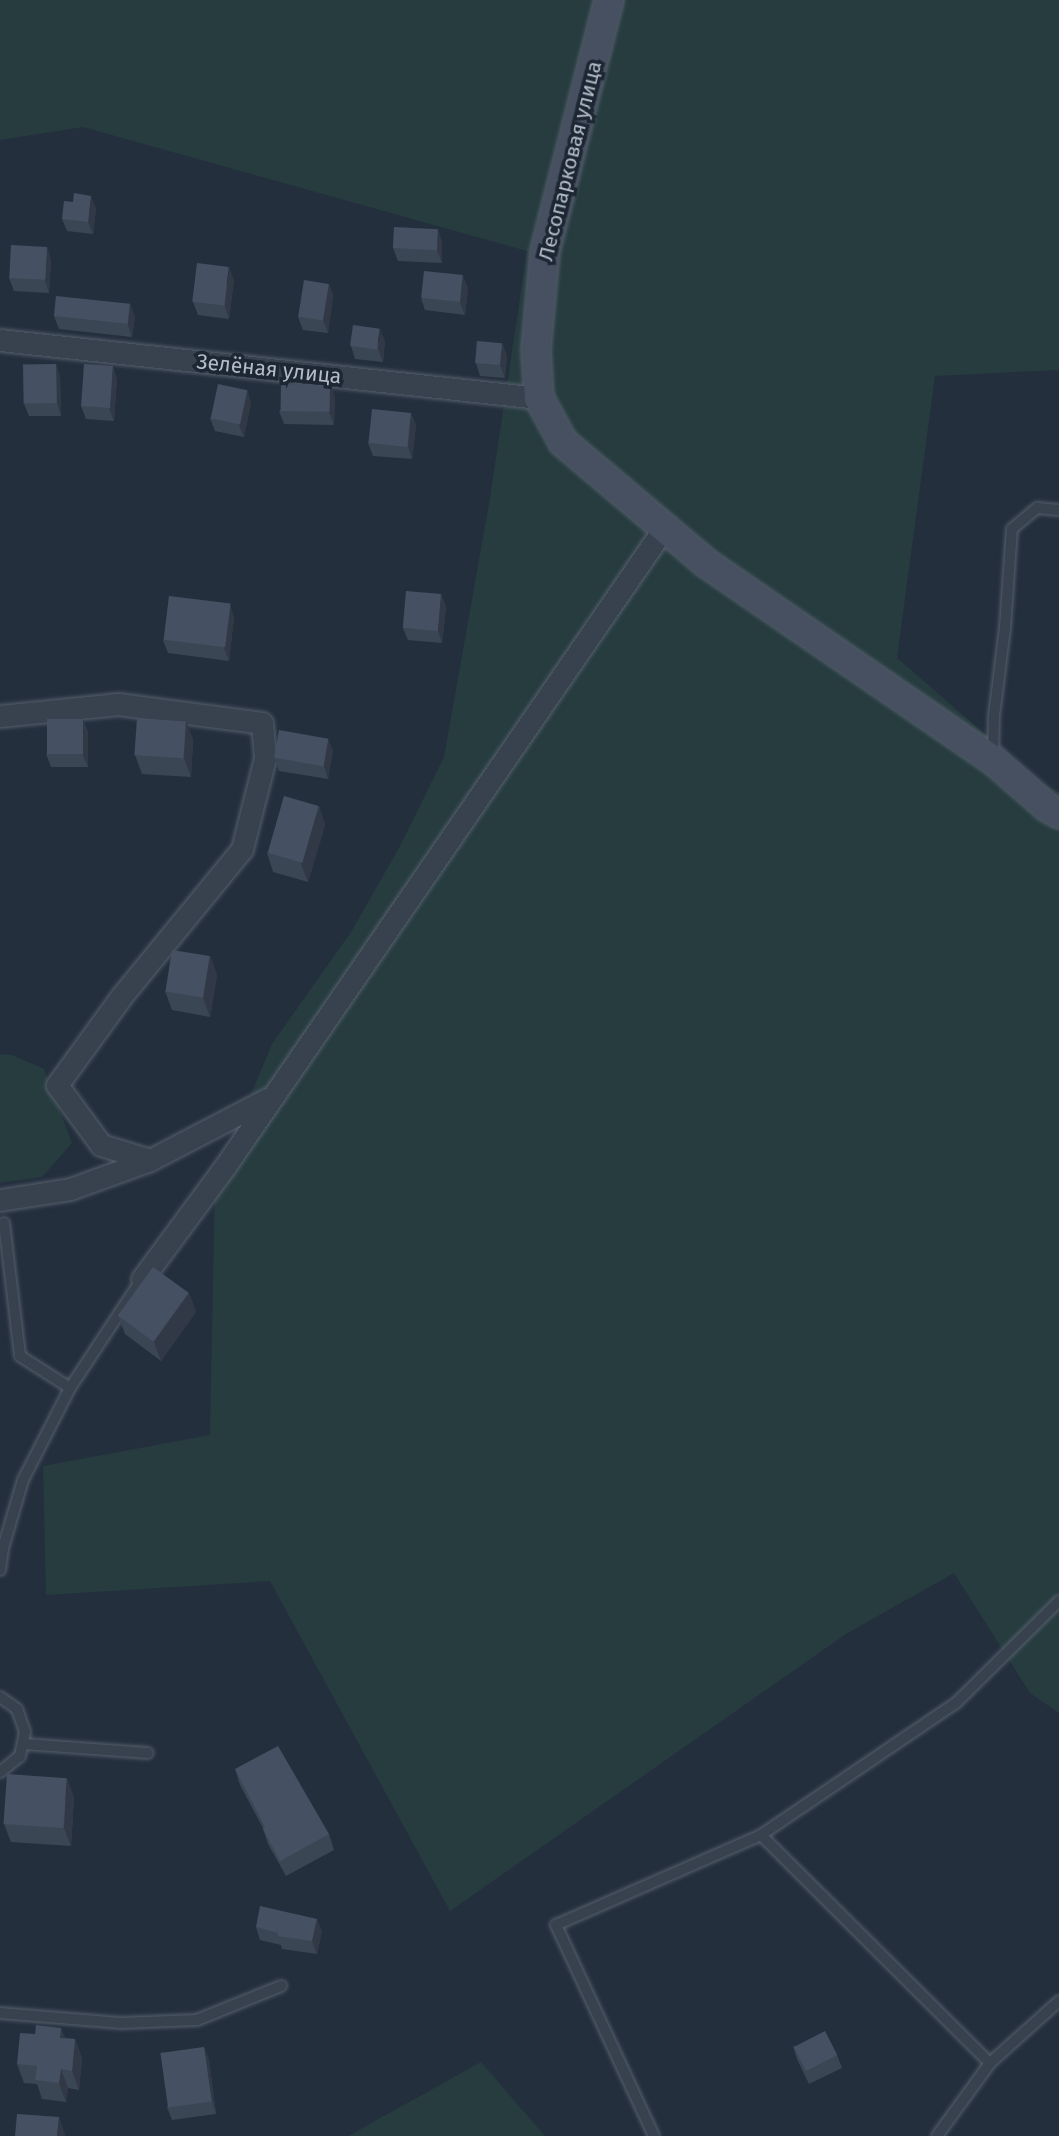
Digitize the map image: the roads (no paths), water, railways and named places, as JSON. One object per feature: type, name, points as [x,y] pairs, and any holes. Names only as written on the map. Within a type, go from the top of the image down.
[{"type":"street","name":"Лесопарковая улица","points":[[609,0],[545,251],[536,349],[539,397],[563,442],[664,528]]},
{"type":"street","name":"Зелёная улица","points":[[0,340],[539,397]]},
{"type":"street","points":[[142,1279],[226,1165],[270,1097],[664,528],[706,563],[993,760],[1047,807],[1059,814]]},
{"type":"street","points":[[0,716],[118,704],[262,723],[265,758],[242,849],[121,997],[57,1084],[101,1145],[150,1160]]},
{"type":"street","points":[[0,1200],[70,1189],[150,1160],[270,1097]]},
{"type":"lane","points":[[993,760],[994,716],[1005,628],[1012,529],[1037,508],[1059,510]]},
{"type":"lane","points":[[4,1223],[20,1356],[70,1388]]},
{"type":"lane","points":[[0,1570],[3,1548],[23,1480],[70,1388],[142,1279]]},
{"type":"lane","points":[[654,2136],[556,1925],[761,1835],[956,1703],[1059,1601]]},
{"type":"lane","points":[[0,1697],[17,1709],[23,1720],[24,1744],[12,1765],[0,1772]]},
{"type":"lane","points":[[24,1744],[148,1753]]},
{"type":"lane","points":[[761,1835],[990,2063]]},
{"type":"lane","points":[[0,2013],[121,2022],[197,2020],[281,1986]]},
{"type":"lane","points":[[936,2136],[990,2063],[1059,2001]]}]
